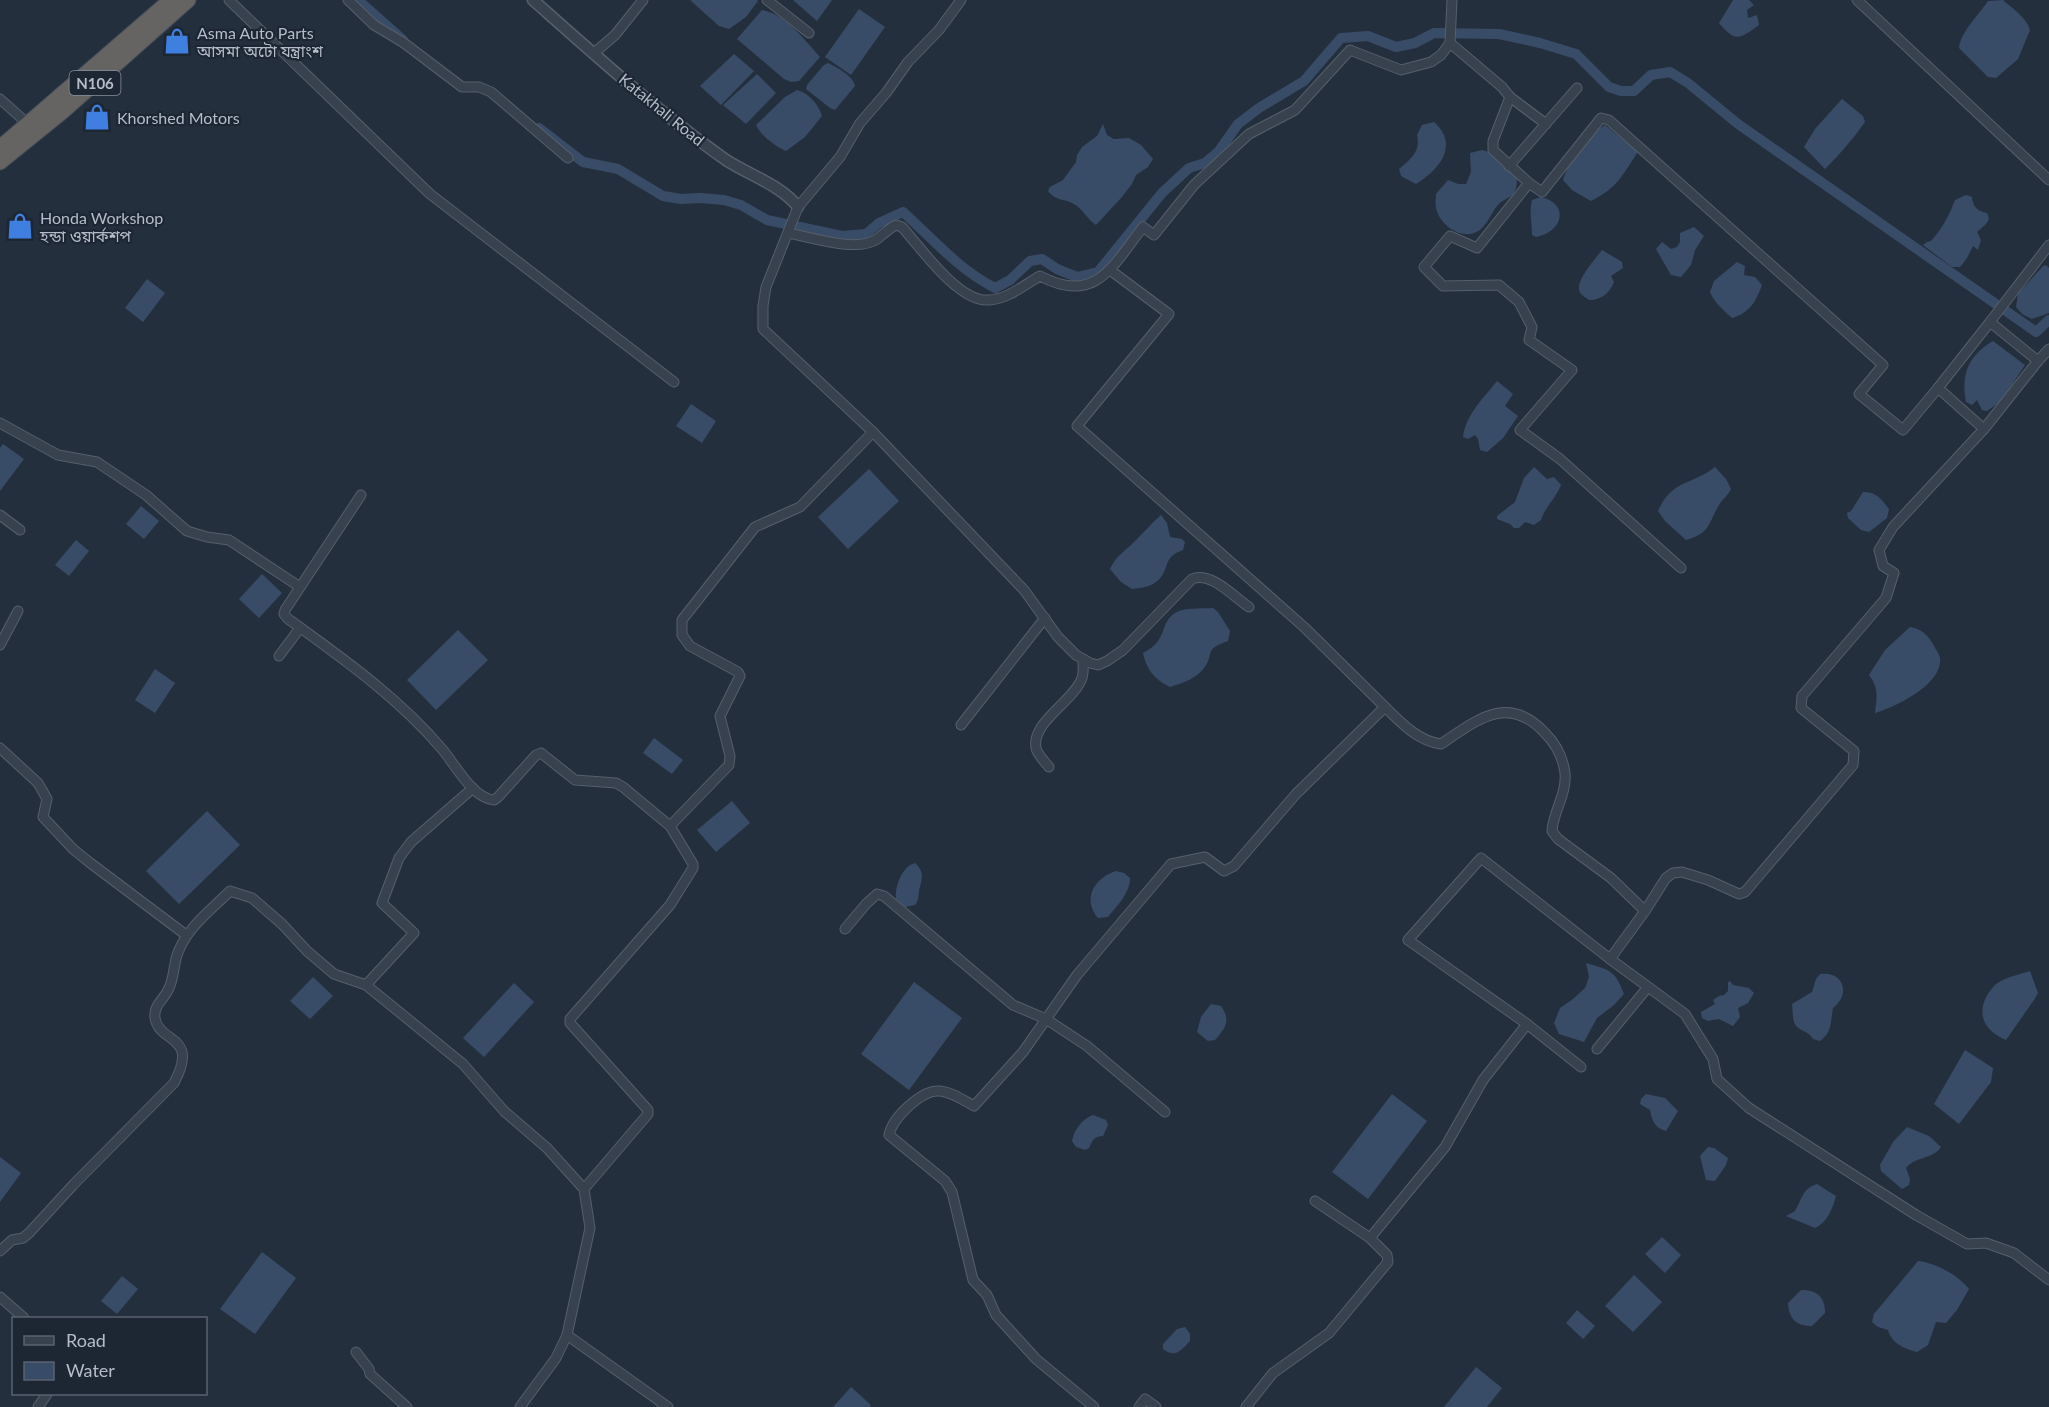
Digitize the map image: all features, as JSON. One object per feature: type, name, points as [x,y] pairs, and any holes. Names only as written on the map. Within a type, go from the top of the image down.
[{"type":"highway","name":"N106","points":[[0,148],[171,0]]},
{"type":"highway","name":"N106","points":[[0,162],[63,111],[188,0]]},
{"type":"street","points":[[229,0],[430,194],[674,382]]},
{"type":"street","points":[[348,0],[374,25],[404,43],[462,87],[479,87],[491,92],[568,158]]},
{"type":"street","name":"Katakhali Road","points":[[532,0],[675,121],[727,160],[787,196],[798,207]]},
{"type":"street","points":[[594,53],[615,35],[643,0]]},
{"type":"street","points":[[768,0],[809,33]]},
{"type":"street","points":[[961,0],[939,30],[908,62],[886,93],[860,123],[840,157],[798,207],[766,287],[762,314],[763,329],[873,432],[1024,590],[1058,637],[1076,655],[1090,663],[1098,664],[1107,661],[1123,650],[1192,579],[1199,576],[1209,578],[1249,607]]},
{"type":"street","points":[[1857,0],[2049,180]]},
{"type":"street","points":[[788,232],[838,244],[860,244],[876,240],[886,230],[896,225],[902,226],[953,283],[966,294],[981,301],[1006,297],[1040,276],[1056,285],[1080,288],[1097,280],[1110,270],[1143,227],[1154,235],[1194,185],[1249,134],[1294,110],[1350,50],[1401,70],[1431,62],[1441,55],[1450,44],[1451,3]]},
{"type":"street","points":[[1450,44],[1502,87],[1510,97],[1546,124]]},
{"type":"street","points":[[1509,166],[1576,88]]},
{"type":"street","points":[[1510,97],[1492,146],[1496,154],[1529,183],[1542,192],[1601,118],[1609,120],[1883,365],[1859,394],[1903,430],[2049,245]]},
{"type":"street","points":[[0,99],[28,124]]},
{"type":"street","points":[[1529,183],[1476,248],[1450,236],[1424,267],[1443,286],[1499,285],[1519,302],[1532,327],[1530,340],[1572,370],[1520,430],[1560,459],[1681,568]]},
{"type":"street","points":[[1110,270],[1169,314],[1077,426],[1304,627],[1385,707],[1419,737],[1441,744],[1471,724],[1502,712],[1518,713],[1534,720],[1553,741],[1561,757],[1565,775],[1562,797],[1553,820],[1552,831],[1558,839],[1611,878],[1645,911]]},
{"type":"street","points":[[1990,322],[2038,361]]},
{"type":"street","points":[[1610,959],[1666,878],[1673,873],[1682,872],[1708,880],[1739,894],[1745,892],[1853,765],[1854,751],[1801,708],[1802,696],[1886,598],[1894,573],[1883,566],[1879,550],[1893,527],[1984,429],[2049,349]]},
{"type":"street","points":[[1938,388],[1984,429]]},
{"type":"street","points":[[0,423],[58,455],[97,462],[146,495],[187,531],[229,540],[300,587]]},
{"type":"street","points":[[670,825],[729,765],[720,716],[740,676],[738,672],[690,646],[682,635],[682,620],[755,527],[800,507],[873,432]]},
{"type":"street","points":[[362,495],[284,614],[405,710],[443,750],[473,788],[489,799],[494,800],[540,753],[575,780],[620,784],[670,825],[692,859],[693,868],[670,905],[570,1021],[648,1110],[648,1114],[584,1189]]},
{"type":"street","points":[[0,514],[21,530]]},
{"type":"street","points":[[0,645],[18,611]]},
{"type":"street","points":[[961,725],[1045,618]]},
{"type":"street","points":[[279,656],[300,628]]},
{"type":"street","points":[[1049,767],[1036,750],[1035,736],[1076,690],[1083,676],[1083,659]]},
{"type":"street","points":[[1094,1407],[1036,1359],[996,1316],[987,1295],[973,1280],[952,1192],[945,1181],[889,1135],[891,1127],[904,1110],[921,1097],[936,1090],[949,1092],[974,1106],[1023,1052],[1077,975],[1171,864],[1205,857],[1224,871],[1234,866],[1296,794],[1385,707]]},
{"type":"street","points":[[0,748],[38,783],[47,799],[43,817],[61,837],[89,862],[186,935]]},
{"type":"street","points":[[366,986],[414,933],[382,903],[399,858],[411,842],[473,788]]},
{"type":"street","points":[[1581,1067],[1527,1024],[1408,940],[1481,858],[1610,959],[1685,1014],[1713,1059],[1717,1079],[1749,1108],[1916,1215],[1967,1244],[1986,1243],[2014,1253],[2049,1280]]},
{"type":"street","points":[[0,1251],[12,1240],[23,1238],[29,1233],[174,1083],[180,1073],[183,1052],[179,1044],[158,1026],[154,1016],[157,1004],[170,986],[177,952],[186,935],[230,891],[241,894],[252,898],[334,974],[366,986],[463,1064],[504,1111],[547,1148],[584,1189],[590,1228],[567,1335],[555,1358],[520,1407]]},
{"type":"street","points":[[845,929],[877,894],[884,896],[1013,1005],[1046,1019],[1087,1046],[1165,1112]]},
{"type":"street","points":[[1597,1049],[1648,987]]},
{"type":"street","points":[[1370,1238],[1445,1147],[1483,1080],[1527,1024]]},
{"type":"street","points":[[1246,1407],[1273,1373],[1329,1333],[1388,1262],[1387,1254],[1370,1238],[1315,1201]]},
{"type":"street","points":[[0,1298],[23,1317]]},
{"type":"street","points":[[567,1335],[668,1407]]},
{"type":"street","points":[[356,1352],[369,1369],[370,1374],[406,1407]]},
{"type":"street","points":[[38,1407],[47,1395]]},
{"type":"street","points":[[1139,1407],[1145,1399],[1156,1407]]},
{"type":"water","points":[[690,0],[758,1],[746,17],[729,29],[719,26]]},
{"type":"water","points":[[793,0],[832,0],[817,21]]},
{"type":"water","points":[[1733,0],[1749,0],[1754,5],[1747,10],[1748,18],[1757,15],[1759,25],[1738,37],[1730,34],[1719,23]]},
{"type":"water","points":[[2003,0],[2023,18],[2030,30],[2018,59],[1996,78],[1988,77],[1959,48],[1960,42],[1988,1]]},
{"type":"water","points":[[859,9],[885,27],[851,75],[825,57]]},
{"type":"water","points":[[762,10],[779,16],[801,35],[820,57],[799,81],[791,82],[784,79],[737,39]]},
{"type":"water","points":[[734,54],[754,71],[721,105],[700,86]]},
{"type":"water","points":[[828,63],[848,76],[855,86],[835,110],[806,89],[807,85]]},
{"type":"water","points":[[757,74],[776,93],[746,124],[723,105]]},
{"type":"water","points":[[797,90],[813,100],[822,116],[805,137],[786,151],[769,141],[756,125],[785,97]]},
{"type":"water","points":[[1842,99],[1863,116],[1865,122],[1825,169],[1804,147],[1815,129]]},
{"type":"water","points":[[1434,122],[1442,131],[1446,148],[1439,164],[1416,184],[1401,176],[1399,169],[1416,150],[1417,135],[1422,125]]},
{"type":"water","points":[[1103,124],[1107,135],[1114,139],[1129,138],[1141,145],[1153,159],[1148,167],[1136,175],[1121,198],[1096,225],[1077,206],[1054,197],[1048,191],[1050,187],[1063,180],[1076,162],[1082,147],[1097,136]]},
{"type":"water","points":[[1605,125],[1638,152],[1614,185],[1591,201],[1572,190],[1563,180],[1580,150]]},
{"type":"water","points":[[1482,150],[1489,152],[1517,178],[1517,185],[1513,194],[1497,206],[1480,230],[1467,234],[1460,233],[1447,226],[1438,215],[1436,194],[1448,180],[1466,184],[1471,172],[1470,153]]},
{"type":"water","points":[[1966,195],[1972,197],[1976,208],[1987,213],[1989,219],[1977,232],[1981,240],[1978,250],[1973,246],[1960,267],[1952,267],[1923,245],[1931,241],[1939,232],[1955,200]]},
{"type":"water","points":[[1541,197],[1556,206],[1559,218],[1552,230],[1536,237],[1532,235],[1531,204],[1532,200]]},
{"type":"water","points":[[1694,227],[1704,236],[1695,250],[1691,265],[1681,277],[1671,275],[1656,249],[1662,242],[1671,249],[1677,247],[1680,242],[1680,233]]},
{"type":"water","points":[[1602,250],[1622,262],[1623,268],[1611,276],[1614,282],[1607,293],[1597,299],[1589,300],[1580,292],[1579,284]]},
{"type":"water","points":[[1737,262],[1745,266],[1744,275],[1755,277],[1762,285],[1752,306],[1732,318],[1710,292],[1714,281]]},
{"type":"water","points":[[2046,265],[2049,268],[2049,313],[2032,319],[2022,314],[2016,307],[2018,294]]},
{"type":"water","points":[[147,279],[165,293],[143,322],[125,308]]},
{"type":"water","points":[[1993,341],[2025,365],[2001,401],[1987,411],[1982,410],[1977,400],[1972,405],[1966,402],[1965,383],[1972,360]]},
{"type":"water","points":[[1497,381],[1513,394],[1505,406],[1518,416],[1503,438],[1487,452],[1480,450],[1475,435],[1468,439],[1463,437],[1471,414]]},
{"type":"water","points":[[691,404],[716,421],[702,443],[676,426]]},
{"type":"water","points":[[3,444],[24,459],[0,491],[0,448]]},
{"type":"water","points":[[1534,467],[1547,479],[1554,477],[1561,485],[1541,520],[1534,525],[1525,522],[1519,528],[1514,528],[1497,519],[1497,516],[1515,502],[1524,478]]},
{"type":"water","points":[[1715,467],[1726,479],[1731,489],[1720,503],[1705,531],[1686,540],[1665,521],[1658,511],[1669,493]]},
{"type":"water","points":[[869,469],[899,501],[848,549],[818,517]]},
{"type":"water","points":[[1863,492],[1875,495],[1889,509],[1887,518],[1869,532],[1861,530],[1848,518],[1847,513],[1851,511]]},
{"type":"water","points":[[141,506],[159,521],[144,539],[126,524]]},
{"type":"water","points":[[1161,515],[1167,523],[1170,537],[1182,539],[1185,542],[1183,550],[1172,556],[1161,578],[1156,582],[1132,589],[1121,582],[1110,569],[1118,557]]},
{"type":"water","points":[[76,540],[89,551],[69,576],[55,565]]},
{"type":"water","points":[[262,574],[282,593],[259,618],[239,599]]},
{"type":"water","points":[[1213,608],[1230,631],[1228,641],[1212,649],[1204,668],[1193,678],[1170,687],[1160,681],[1149,669],[1143,653],[1157,643],[1170,617],[1175,613],[1188,609]]},
{"type":"water","points":[[1910,627],[1921,631],[1929,639],[1940,659],[1939,669],[1934,678],[1916,694],[1875,713],[1876,689],[1869,675],[1885,650]]},
{"type":"water","points":[[458,630],[488,660],[436,710],[407,680]]},
{"type":"water","points":[[155,669],[175,683],[155,713],[135,700]]},
{"type":"water","points":[[654,738],[683,760],[672,774],[643,753]]},
{"type":"water","points":[[732,801],[750,823],[716,852],[697,830]]},
{"type":"water","points":[[207,811],[240,845],[179,904],[146,871]]},
{"type":"water","points":[[915,863],[922,876],[918,898],[915,905],[905,907],[896,899],[897,888],[903,872]]},
{"type":"water","points":[[1116,871],[1130,878],[1128,889],[1108,917],[1098,918],[1091,904],[1093,890],[1096,884],[1108,874]]},
{"type":"water","points":[[1586,963],[1611,972],[1618,980],[1624,994],[1597,1018],[1584,1042],[1559,1034],[1554,1023],[1560,1008],[1585,988],[1589,977]]},
{"type":"water","points":[[2030,971],[2038,993],[2006,1040],[1990,1030],[1985,1023],[1984,1001],[1998,983]]},
{"type":"water","points":[[1820,974],[1835,976],[1843,990],[1839,1002],[1833,1008],[1829,1030],[1820,1041],[1813,1039],[1796,1026],[1793,1020],[1792,1004],[1812,992]]},
{"type":"water","points":[[313,977],[333,996],[310,1019],[290,1001]]},
{"type":"water","points":[[1730,981],[1733,985],[1749,988],[1754,993],[1748,1003],[1738,1008],[1740,1017],[1733,1026],[1719,1019],[1708,1021],[1702,1018],[1701,1012],[1715,1004],[1713,1000],[1728,991]]},
{"type":"water","points":[[914,982],[962,1018],[909,1090],[861,1054]]},
{"type":"water","points":[[514,983],[534,1002],[484,1057],[463,1038]]},
{"type":"water","points":[[1211,1004],[1221,1006],[1226,1016],[1226,1024],[1215,1040],[1208,1041],[1197,1032],[1201,1017]]},
{"type":"water","points":[[1965,1050],[1993,1068],[1991,1082],[1959,1124],[1934,1104]]},
{"type":"water","points":[[1392,1094],[1427,1121],[1368,1199],[1332,1172]]},
{"type":"water","points":[[1646,1094],[1665,1098],[1678,1111],[1666,1131],[1653,1121],[1650,1110],[1640,1104]]},
{"type":"water","points":[[1093,1115],[1106,1120],[1108,1125],[1103,1136],[1095,1138],[1085,1150],[1076,1147],[1072,1141],[1077,1129],[1085,1119]]},
{"type":"water","points":[[1907,1127],[1929,1136],[1941,1147],[1933,1154],[1914,1161],[1906,1168],[1910,1179],[1909,1185],[1902,1189],[1881,1171],[1880,1165],[1893,1142]]},
{"type":"water","points":[[1708,1147],[1714,1148],[1728,1158],[1715,1181],[1706,1180],[1700,1156]]},
{"type":"water","points":[[0,1157],[21,1173],[0,1202]]},
{"type":"water","points":[[1817,1184],[1836,1196],[1823,1223],[1815,1228],[1786,1216],[1795,1211],[1805,1192]]},
{"type":"water","points":[[1662,1237],[1681,1255],[1665,1273],[1645,1254]]},
{"type":"water","points":[[262,1252],[296,1278],[255,1334],[220,1309]]},
{"type":"water","points":[[1918,1261],[1946,1270],[1969,1289],[1957,1310],[1946,1323],[1936,1322],[1928,1345],[1917,1352],[1899,1345],[1888,1330],[1872,1322],[1874,1314]]},
{"type":"water","points":[[1634,1275],[1662,1302],[1633,1332],[1605,1306]]},
{"type":"water","points":[[122,1276],[138,1289],[117,1314],[101,1301]]},
{"type":"water","points":[[1801,1290],[1812,1291],[1822,1299],[1825,1313],[1812,1326],[1798,1323],[1790,1313],[1788,1303]]},
{"type":"water","points":[[1577,1310],[1595,1326],[1583,1339],[1566,1323]]},
{"type":"water","points":[[1185,1327],[1190,1334],[1190,1341],[1184,1348],[1174,1353],[1163,1349],[1163,1344],[1177,1329]]},
{"type":"water","points":[[1476,1367],[1502,1388],[1487,1407],[1444,1407]]},
{"type":"water","points":[[851,1387],[871,1405],[869,1407],[833,1407]]},
{"type":"waterway","points":[[358,0],[403,40]]},
{"type":"waterway","points":[[539,128],[583,162],[618,169],[663,196],[681,199],[724,200],[741,205],[767,220],[842,236],[866,234],[879,223],[903,212],[958,263],[995,288],[1010,280],[1030,261],[1042,259],[1057,269],[1077,277],[1098,272],[1162,193],[1189,168],[1205,163],[1219,151],[1238,124],[1259,108],[1304,81],[1341,38],[1368,36],[1396,47],[1415,43],[1434,33],[1499,34],[1576,54],[1609,87],[1621,91],[1634,91],[1651,75],[1670,72],[1688,83],[1738,124],[2036,332],[2049,320]]},
{"type":"place","name":"Asma Auto Parts আসমা অটো যন্ত্রাংশ","points":[[177,41]]},
{"type":"place","name":"Khorshed Motors","points":[[97,117]]},
{"type":"place","name":"Honda Workshop হন্ডা ওয়ার্কশপ","points":[[20,226]]}]
